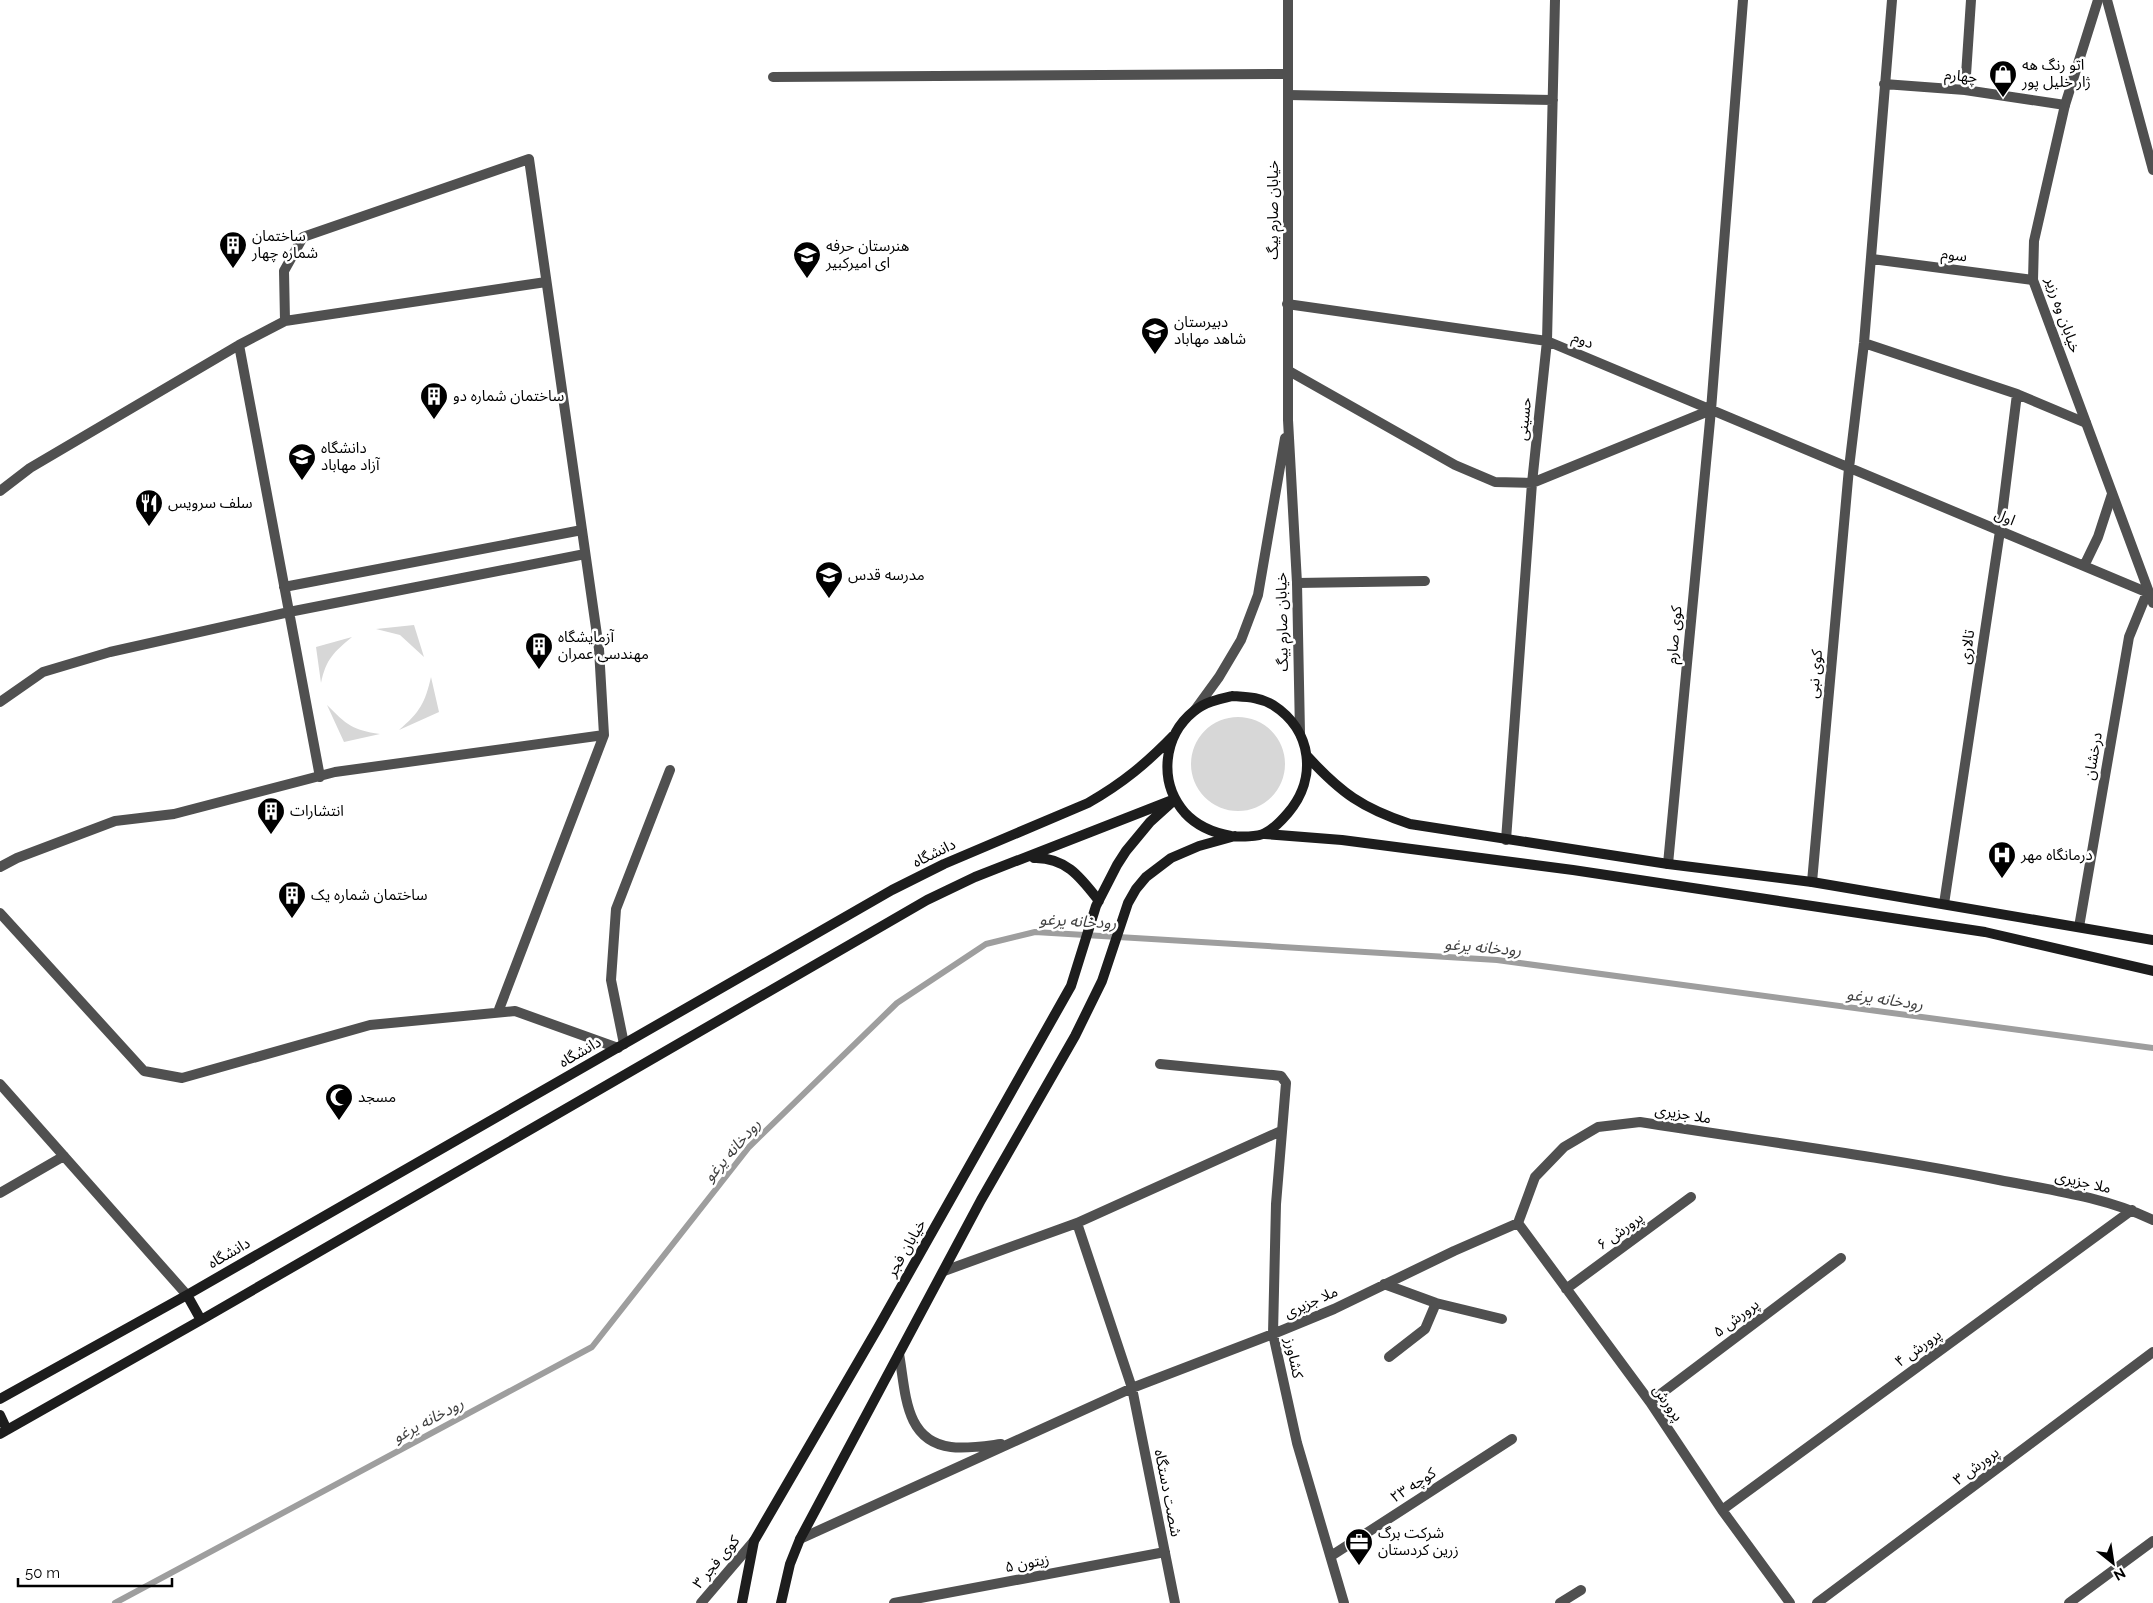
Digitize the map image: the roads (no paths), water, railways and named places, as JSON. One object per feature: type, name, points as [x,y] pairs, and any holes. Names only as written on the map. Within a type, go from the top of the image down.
[{"type":"main road","points":[[1235,836],[1217,833],[1200,826],[1186,814],[1175,799],[1168,778],[1167,767],[1174,734],[1183,721],[1195,710],[1213,700],[1232,696],[1253,697],[1272,704],[1288,717],[1300,733],[1307,756],[1306,779],[1298,802],[1282,820],[1264,834]]},
{"type":"main road","name":"دانشگاه","points":[[0,1399],[187,1295],[892,890],[944,864],[1088,803],[1130,777],[1151,759],[1174,734]]},
{"type":"main road","points":[[1307,756],[1331,782],[1358,802],[1382,814],[1410,824],[1668,864],[1812,882],[2153,940]]},
{"type":"main road","points":[[0,1415],[4,1432],[919,904],[975,877],[1028,858],[1175,799]]},
{"type":"main road","name":"خیابان فجر","points":[[742,1603],[754,1540],[879,1326],[1071,986],[1097,904],[1126,851],[1150,822],[1175,799]]},
{"type":"main road","points":[[781,1603],[790,1564],[800,1539],[981,1200],[1070,1044],[1102,981],[1128,903],[1146,877],[1171,858],[1199,846],[1235,836],[1264,834],[1342,840],[1573,870],[1975,930],[2055,946],[2153,971]]},
{"type":"main road","points":[[1028,858],[1060,861],[1072,869],[1097,904]]},
{"type":"main road","points":[[187,1295],[201,1320]]},
{"type":"street","name":"خیابان صارم بیگ","points":[[1288,0],[1288,420],[1297,583],[1300,733]]},
{"type":"street","name":"حسینی","points":[[1506,840],[1532,483],[1548,341],[1554,0]]},
{"type":"street","name":"کوی صارم","points":[[1668,864],[1711,410],[1742,0]]},
{"type":"street","name":"کوی نبی","points":[[1812,882],[1849,468],[1872,259],[1884,84],[1892,0]]},
{"type":"street","points":[[1965,90],[1971,0]]},
{"type":"street","name":"خیابان وه رزیر","points":[[2098,0],[2065,105],[2034,241],[2033,280],[2151,596]]},
{"type":"street","points":[[2107,0],[2153,170]]},
{"type":"street","points":[[774,77],[1288,74]]},
{"type":"street","name":"چهارم","points":[[1884,84],[1965,90],[2065,105]]},
{"type":"street","points":[[1288,95],[1552,100]]},
{"type":"street","points":[[285,321],[284,271],[303,237],[529,159],[599,649],[604,734],[498,1012]]},
{"type":"street","name":"سوم","points":[[1872,259],[2033,280]]},
{"type":"street","points":[[0,491],[30,468],[240,345],[285,321],[546,282]]},
{"type":"street","name":"دوم","points":[[1287,304],[1548,341],[1849,468]]},
{"type":"street","points":[[1864,343],[2017,394],[2086,423]]},
{"type":"street","points":[[240,345],[320,777]]},
{"type":"street","points":[[1289,371],[1455,465],[1495,482],[1532,483],[1711,410]]},
{"type":"street","name":"تالاری","points":[[1944,904],[2000,531],[2017,394]]},
{"type":"street","name":"خیابان صارم بیگ","points":[[1195,710],[1219,678],[1241,640],[1258,595],[1288,420]]},
{"type":"street","name":"اول","points":[[1849,468],[2151,596]]},
{"type":"street","points":[[2084,566],[2098,537],[2112,494]]},
{"type":"street","points":[[284,587],[582,530]]},
{"type":"street","points":[[0,702],[43,672],[110,652],[289,612],[585,554]]},
{"type":"street","points":[[1297,583],[1425,581]]},
{"type":"street","name":"درخشان","points":[[2079,927],[2129,637],[2151,596]]},
{"type":"street","points":[[0,867],[17,858],[115,821],[174,814],[335,772],[604,734]]},
{"type":"street","points":[[0,913],[144,1071],[182,1078],[370,1025],[515,1010],[621,1046],[611,980],[616,909],[670,770]]},
{"type":"street","name":"کشاورز","points":[[1160,1064],[1281,1076],[1286,1083],[1276,1204],[1273,1334],[1297,1442],[1344,1603]]},
{"type":"street","points":[[0,1084],[187,1295]]},
{"type":"street","name":"ملا جزیری","points":[[800,1539],[1132,1388],[1334,1309],[1518,1223],[1535,1177],[1564,1147],[1598,1127],[1640,1122],[1956,1171],[2095,1199],[2132,1210],[2153,1220]]},
{"type":"street","points":[[944,1271],[1077,1223],[1281,1131]]},
{"type":"street","points":[[0,1193],[64,1156]]},
{"type":"street","name":"پرورش ۶","points":[[1566,1289],[1691,1197]]},
{"type":"street","name":"پرورش ۴","points":[[1722,1510],[2132,1210]]},
{"type":"street","name":"شصت دستگاه","points":[[1077,1223],[1132,1388],[1175,1603]]},
{"type":"street","name":"پرورش","points":[[1518,1223],[1650,1402],[1722,1510],[1790,1603]]},
{"type":"street","name":"پرورش ۵","points":[[1650,1402],[1841,1258]]},
{"type":"street","points":[[1384,1284],[1436,1303],[1502,1319]]},
{"type":"street","points":[[1389,1356],[1425,1329],[1436,1303]]},
{"type":"street","name":"پرورش ۳","points":[[1818,1603],[2153,1352]]},
{"type":"street","points":[[899,1354],[914,1424],[929,1441],[951,1447],[1009,1444]]},
{"type":"street","name":"کوچه ۲۳","points":[[1331,1556],[1512,1439]]},
{"type":"street","name":"کوی فجر ۳","points":[[701,1603],[754,1540]]},
{"type":"street","points":[[2069,1603],[2153,1541]]},
{"type":"street","name":"زیتون ۵","points":[[894,1603],[1165,1552]]},
{"type":"street","points":[[1560,1603],[1580,1590]]},
{"type":"waterway","name":"رودخانه یرغو","points":[[115,1603],[592,1347],[749,1147],[897,1003],[986,944],[1035,932],[1497,960],[2153,1048]]},
{"type":"place","name":"اتو رنگ هه ژار خلیل پور","points":[[2003,98]]},
{"type":"place","name":"ساختمان شماره چهار","points":[[233,269]]},
{"type":"place","name":"هنرستان حرفه ای امیرکبیر","points":[[807,279]]},
{"type":"place","name":"دبیرستان شاهد مهاباد","points":[[1155,355]]},
{"type":"place","name":"ساختمان شماره دو","points":[[434,420]]},
{"type":"place","name":"دانشگاه آزاد مهاباد","points":[[302,481]]},
{"type":"place","name":"سلف سرویس","points":[[149,527]]},
{"type":"place","name":"مدرسه قدس","points":[[829,599]]},
{"type":"place","name":"آزمایشگاه مهندسی عمران","points":[[539,670]]},
{"type":"place","name":"انتشارات","points":[[271,835]]},
{"type":"place","name":"درمانگاه مهر","points":[[2002,879]]},
{"type":"place","name":"ساختمان شماره یک","points":[[292,919]]},
{"type":"place","name":"مسجد","points":[[339,1121]]},
{"type":"place","name":"شرکت برگ زرین کردستان","points":[[1359,1566]]}]
